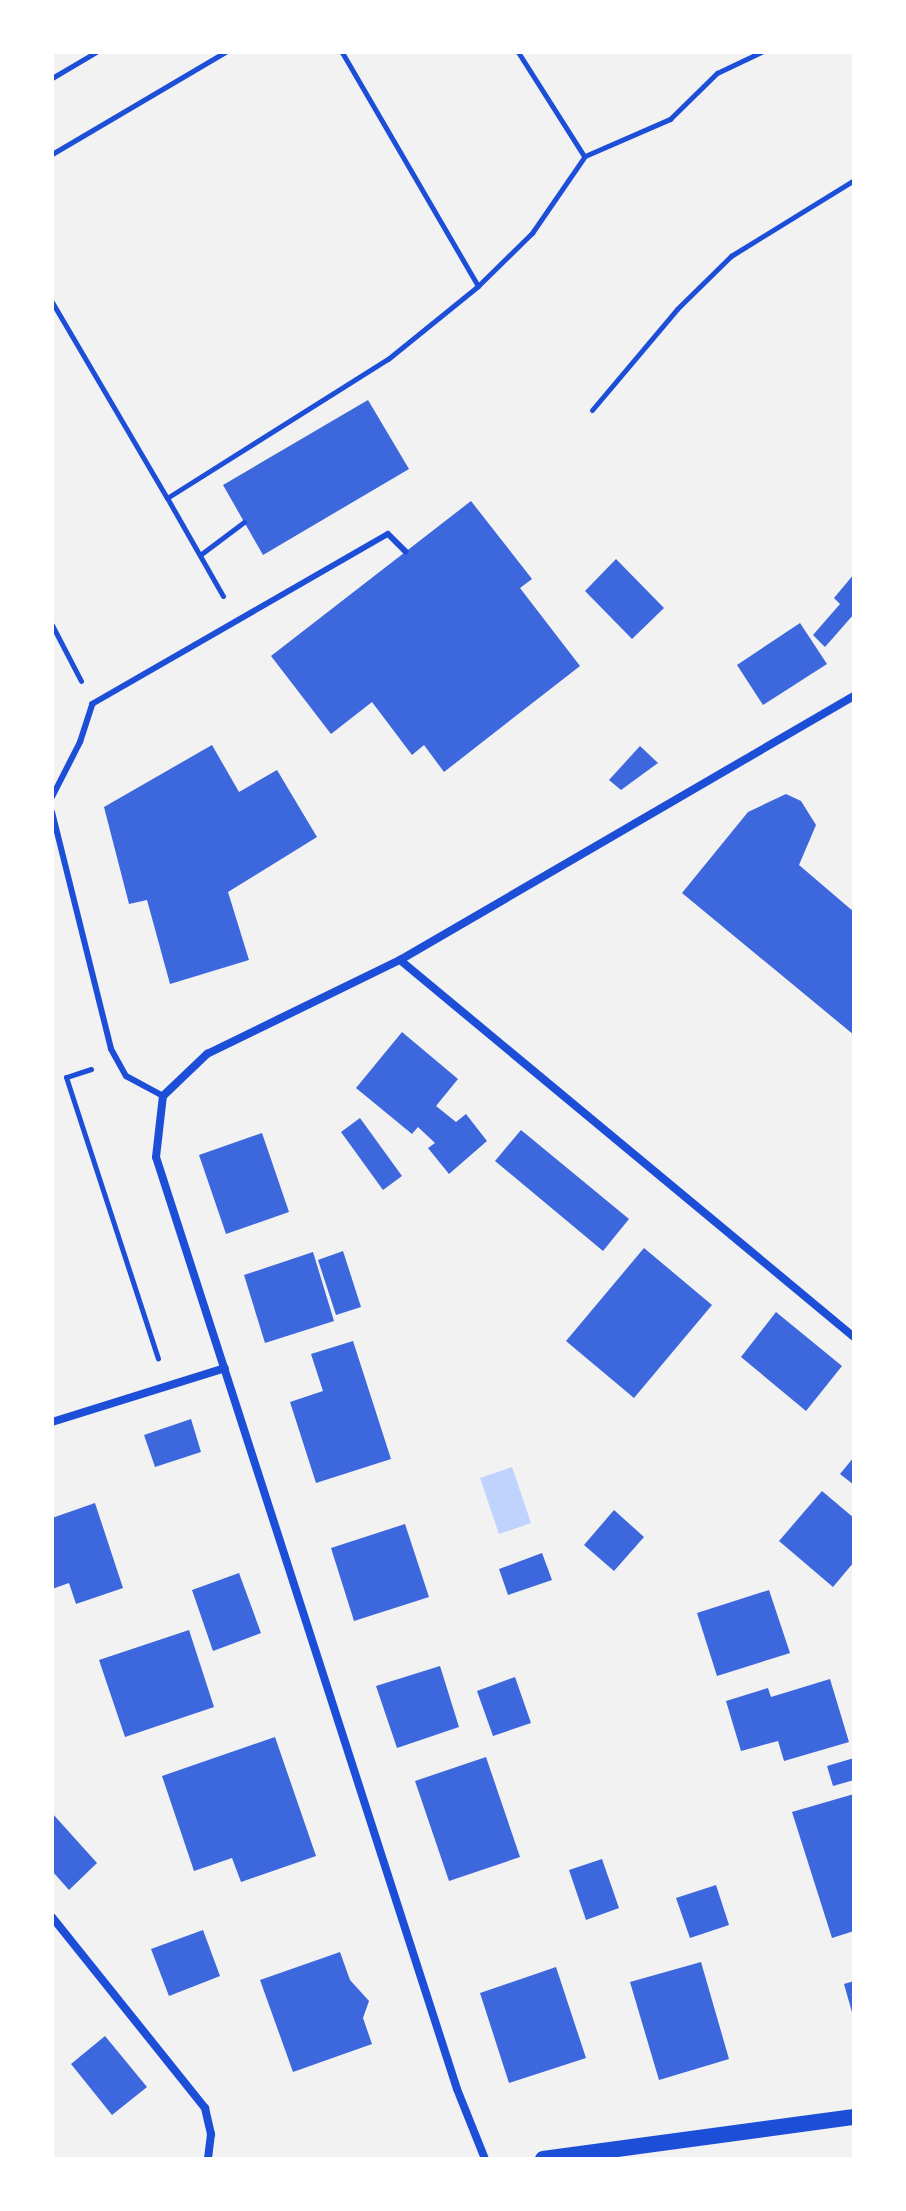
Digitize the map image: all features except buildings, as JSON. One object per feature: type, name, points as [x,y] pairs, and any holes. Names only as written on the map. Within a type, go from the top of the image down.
[{"type":"main road","points":[[543,2159],[854,2117]]},
{"type":"street","points":[[485,2159],[457,2089],[156,1157],[163,1096],[207,1054],[400,960],[854,696]]},
{"type":"street","points":[[400,960],[854,1337]]},
{"type":"street","points":[[52,1422],[225,1368]]},
{"type":"street","points":[[52,1917],[205,2108],[211,2134],[208,2159]]},
{"type":"lane","points":[[52,797],[92,704],[388,534],[406,552]]},
{"type":"lane","points":[[52,812],[111,1049],[126,1076],[163,1096]]},
{"type":"path","points":[[52,78],[96,52]]},
{"type":"path","points":[[52,154],[225,52]]},
{"type":"path","points":[[342,52],[478,286]]},
{"type":"path","points":[[518,52],[585,156]]},
{"type":"path","points":[[167,498],[388,359],[478,286],[532,233],[585,156],[670,119],[717,73],[761,52]]},
{"type":"path","points":[[592,410],[677,309],[731,256],[854,180]]},
{"type":"path","points":[[52,302],[237,622]]},
{"type":"path","points":[[200,555],[244,522]]},
{"type":"path","points":[[52,625],[92,704]]},
{"type":"path","points":[[111,1049],[99,1066],[66,1077],[168,1385]]},
{"type":"water","points":[[512,1467],[531,1523],[499,1534],[480,1478]]}]
